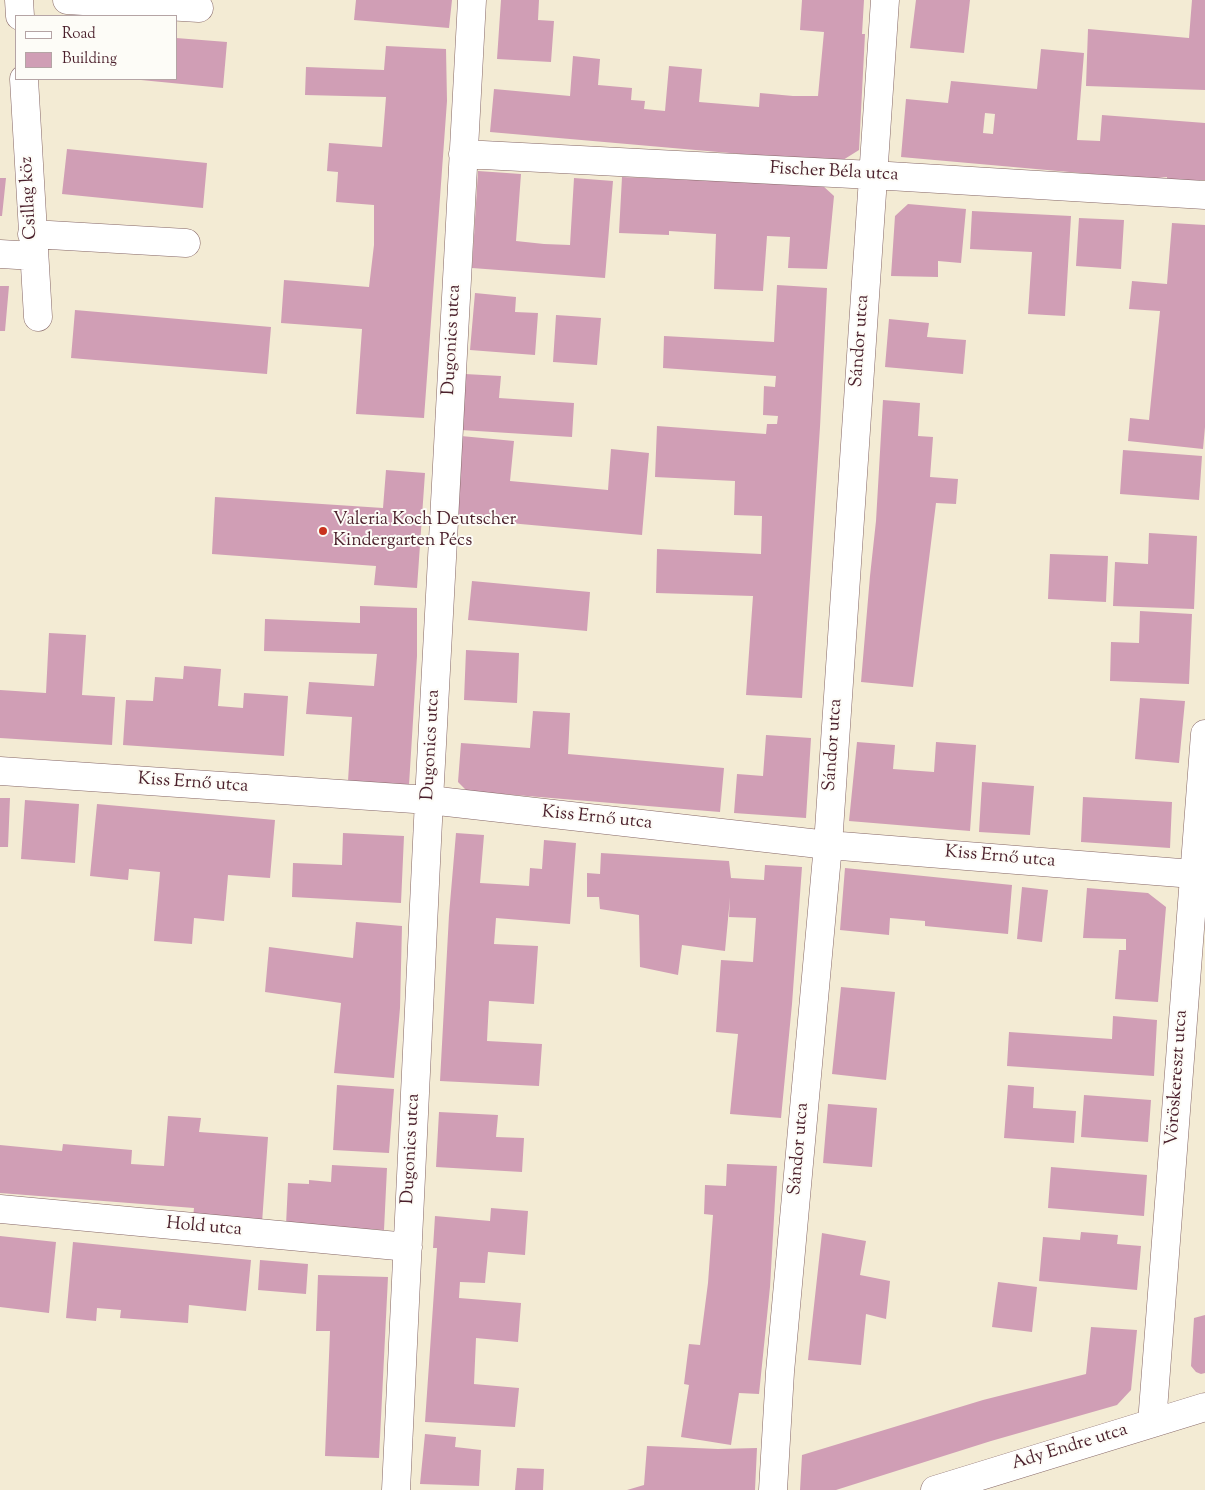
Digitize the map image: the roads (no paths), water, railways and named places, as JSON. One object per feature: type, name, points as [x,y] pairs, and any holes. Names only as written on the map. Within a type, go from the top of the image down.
[{"type":"street","points":[[19,0],[20,15]]},
{"type":"street","points":[[67,0],[199,8]]},
{"type":"street","name":"Dugonics utca","points":[[396,1490],[429,800],[472,0]]},
{"type":"street","name":"Sándor utca","points":[[773,1490],[780,1372],[828,845],[885,0]]},
{"type":"street","name":"Csillag köz","points":[[24,80],[38,317]]},
{"type":"street","name":"Fischer Béla utca","points":[[463,154],[872,175],[1205,195]]},
{"type":"street","points":[[0,254],[33,245],[186,243]]},
{"type":"street","name":"Vöröskereszt utca","points":[[1152,1423],[1205,734]]},
{"type":"street","name":"Kiss Ernő utca","points":[[0,771],[429,800],[828,845],[1193,874]]},
{"type":"street","name":"Hold utca","points":[[0,1209],[408,1247]]},
{"type":"street","name":"Ady Endre utca","points":[[935,1490],[1205,1407]]},
{"type":"place","name":"Valeria Koch Deutscher Kindergarten Pécs","points":[[323,531]]}]
